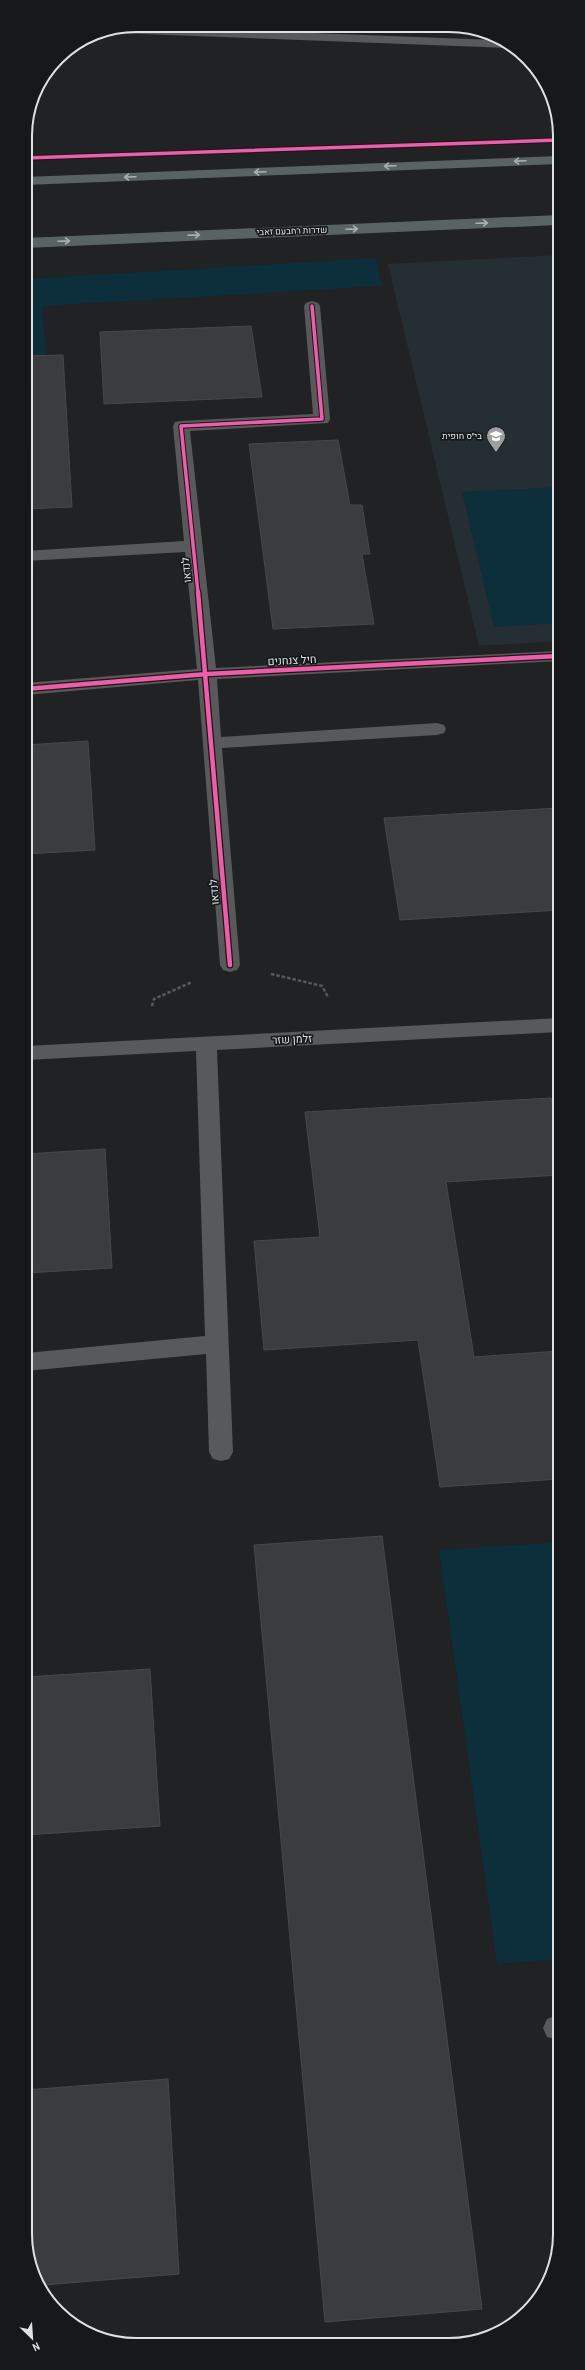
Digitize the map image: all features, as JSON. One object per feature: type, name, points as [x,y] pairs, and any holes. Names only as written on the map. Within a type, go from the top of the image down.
[{"type":"main road","points":[[32,181],[553,160]]},
{"type":"main road","name":"שדרות רחבעם זאבי","points":[[32,243],[553,220]]},
{"type":"street","points":[[188,32],[499,45]]},
{"type":"street","name":"לנדאו","points":[[230,965],[207,674],[181,426],[322,419],[312,306]]},
{"type":"street","points":[[32,556],[194,546]]},
{"type":"street","name":"חיל צנחנים","points":[[32,688],[207,674],[553,656]]},
{"type":"street","points":[[212,743],[437,729]]},
{"type":"street","name":"זלמן שזר","points":[[32,1054],[206,1043],[553,1025]]},
{"type":"street","points":[[206,1043],[221,1452]]},
{"type":"street","points":[[32,1361],[217,1344]]},
{"type":"path","points":[[137,1048],[154,999],[230,965],[322,986],[351,1036]]},
{"type":"shaded area","name":"בי\"ס חופית","points":[[553,255],[553,641],[479,646],[388,264]]},
{"type":"shaded area","points":[[376,258],[382,286],[42,306],[51,406],[32,407],[32,279]]},
{"type":"shaded area","points":[[553,487],[553,623],[494,627],[462,492]]},
{"type":"shaded area","points":[[553,1542],[553,1960],[497,1964],[439,1550]]},
{"type":"building","points":[[251,326],[262,397],[104,404],[100,332]]},
{"type":"building","points":[[63,355],[72,507],[32,509],[32,356]]},
{"type":"building","points":[[338,440],[350,505],[362,505],[370,554],[362,554],[374,624],[273,629],[249,444]]},
{"type":"building","points":[[88,741],[95,850],[32,854],[32,745]]},
{"type":"building","points":[[553,808],[553,910],[400,920],[384,818]]},
{"type":"building","points":[[551,1098],[553,1108],[553,1175],[446,1182],[474,1357],[553,1351],[553,1479],[440,1487],[418,1340],[264,1350],[254,1241],[320,1237],[305,1112]]},
{"type":"building","points":[[105,1149],[112,1268],[32,1273],[32,1154]]},
{"type":"building","points":[[382,1536],[482,2309],[325,2322],[254,1545]]},
{"type":"building","points":[[150,1669],[160,1826],[32,1835],[32,1677]]},
{"type":"building","points":[[168,2079],[179,2274],[46,2285],[40,2274],[36,2261],[32,2234],[32,2090]]},
{"type":"cycle path","points":[[32,158],[553,140]]},
{"type":"cycle path","points":[[230,965],[207,674],[181,426],[322,419],[312,306]]},
{"type":"cycle path","points":[[32,688],[207,674],[553,656]]},
{"type":"place","name":"בי\"ס חופית","points":[[496,453]]}]
